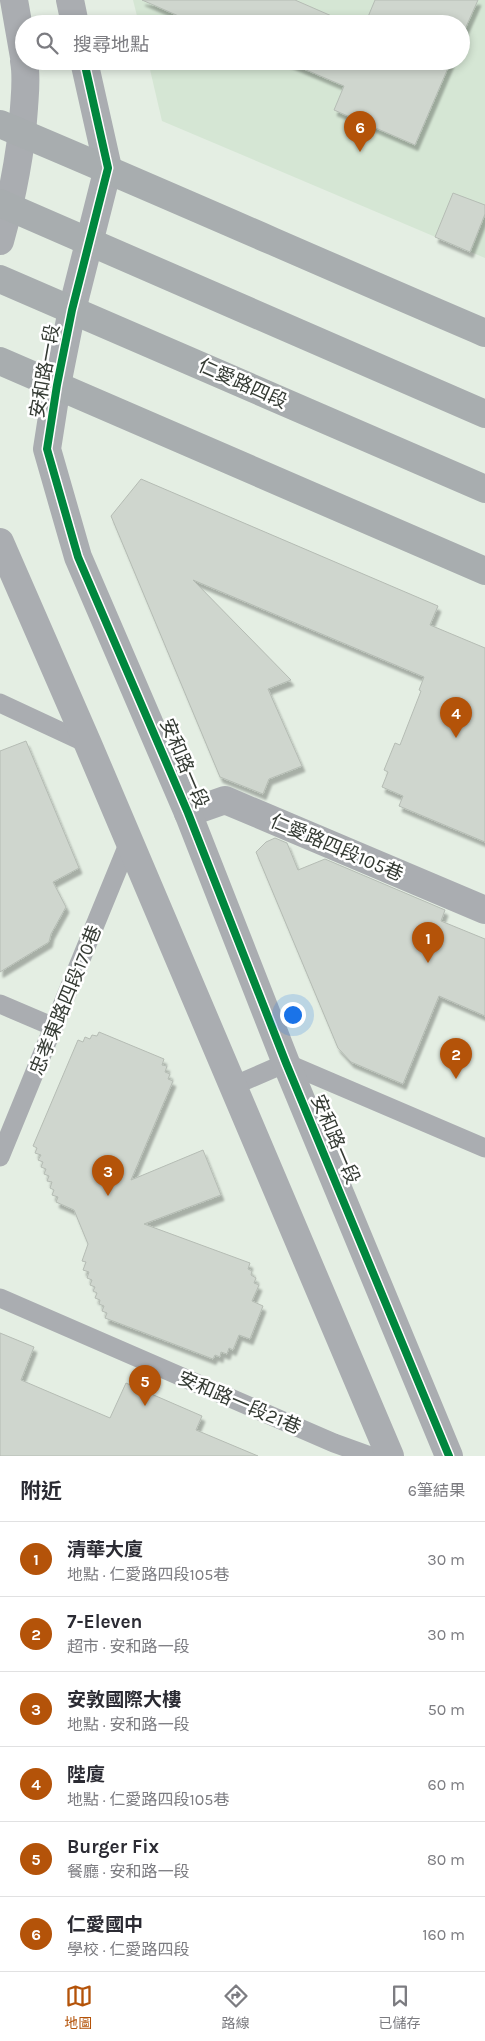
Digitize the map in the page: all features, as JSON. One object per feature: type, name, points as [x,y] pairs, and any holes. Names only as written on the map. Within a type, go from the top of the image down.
[{"type":"main road","points":[[11,129],[108,168],[222,220],[485,333]]},
{"type":"main road","points":[[5,205],[485,414]]},
{"type":"main road","name":"仁愛路四段","points":[[0,279],[485,489]]},
{"type":"main road","points":[[0,361],[485,571]]},
{"type":"street","points":[[14,0],[17,15]]},
{"type":"street","points":[[70,0],[73,15]]},
{"type":"street","points":[[0,241],[11,129],[26,70]]},
{"type":"street","name":"安和路一段","points":[[86,70],[108,168],[72,310],[47,449],[78,557],[188,813],[286,1064],[449,1456]]},
{"type":"street","points":[[0,542],[88,744],[390,1456]]},
{"type":"street","name":"仁愛路四段105巷","points":[[188,813],[226,800],[485,910]]},
{"type":"lane","points":[[0,704],[88,744]]},
{"type":"lane","name":"忠孝東路四段170巷","points":[[0,1157],[129,842]]},
{"type":"lane","points":[[0,1004],[54,1027]]},
{"type":"lane","points":[[233,1086],[286,1064],[485,1148]]},
{"type":"lane","name":"安和路一段21巷","points":[[0,1298],[334,1443],[370,1456]]},
{"type":"shaded area","points":[[133,0],[485,0],[485,258],[162,121],[150,70],[470,70],[470,15],[137,15]]},
{"type":"building","points":[[142,0],[295,0],[329,15],[176,15]]},
{"type":"building","points":[[375,0],[478,0],[470,18],[470,15],[369,15]]},
{"type":"building","points":[[306,70],[447,70],[415,145],[334,110],[344,86]]},
{"type":"building","points":[[453,193],[485,205],[485,214],[470,252],[435,237]]},
{"type":"building","points":[[141,479],[438,606],[430,625],[485,648],[485,842],[399,806],[403,796],[382,787],[388,772],[384,770],[395,743],[400,745],[421,691],[419,690],[424,677],[193,580],[291,680],[268,689],[302,766],[269,779],[263,794],[220,777],[111,516]]},
{"type":"building","points":[[26,741],[79,868],[53,882],[66,907],[51,934],[49,942],[0,972],[0,751]]},
{"type":"building","points":[[275,838],[287,843],[298,870],[325,859],[445,910],[441,921],[485,939],[485,1016],[439,996],[403,1084],[351,1062],[338,1048],[256,852],[266,842]]},
{"type":"building","points":[[99,1032],[164,1059],[162,1065],[167,1066],[165,1072],[170,1074],[168,1079],[173,1081],[131,1180],[203,1150],[221,1195],[144,1224],[250,1263],[248,1269],[252,1271],[251,1275],[256,1278],[254,1283],[259,1285],[252,1301],[263,1306],[250,1339],[239,1335],[233,1350],[229,1348],[227,1354],[221,1352],[220,1357],[215,1355],[213,1359],[105,1318],[107,1313],[102,1311],[104,1306],[99,1304],[100,1300],[95,1298],[97,1293],[93,1291],[95,1287],[90,1285],[92,1280],[87,1278],[89,1272],[83,1270],[86,1262],[82,1261],[88,1244],[74,1210],[56,1202],[58,1197],[52,1195],[54,1190],[50,1188],[52,1182],[47,1181],[49,1176],[44,1174],[46,1169],[41,1167],[43,1162],[38,1160],[41,1155],[35,1153],[37,1148],[33,1146],[78,1040],[83,1042],[85,1037],[90,1039],[92,1035],[97,1036]]},
{"type":"building","points":[[0,1333],[34,1347],[21,1380],[110,1418],[126,1383],[202,1416],[196,1430],[258,1456],[0,1456]]},
{"type":"cycle path","points":[[86,70],[108,168],[72,310],[47,449],[78,557],[188,813],[286,1063],[449,1456]]},
{"type":"place","name":"仁愛國中","points":[[360,152]]},
{"type":"place","name":"陛廈","points":[[456,738]]},
{"type":"place","name":"清華大廈","points":[[428,963]]},
{"type":"place","name":"7-Eleven","points":[[456,1079]]},
{"type":"place","name":"安敦國際大樓","points":[[108,1196]]},
{"type":"place","name":"Burger Fix","points":[[145,1406]]}]
